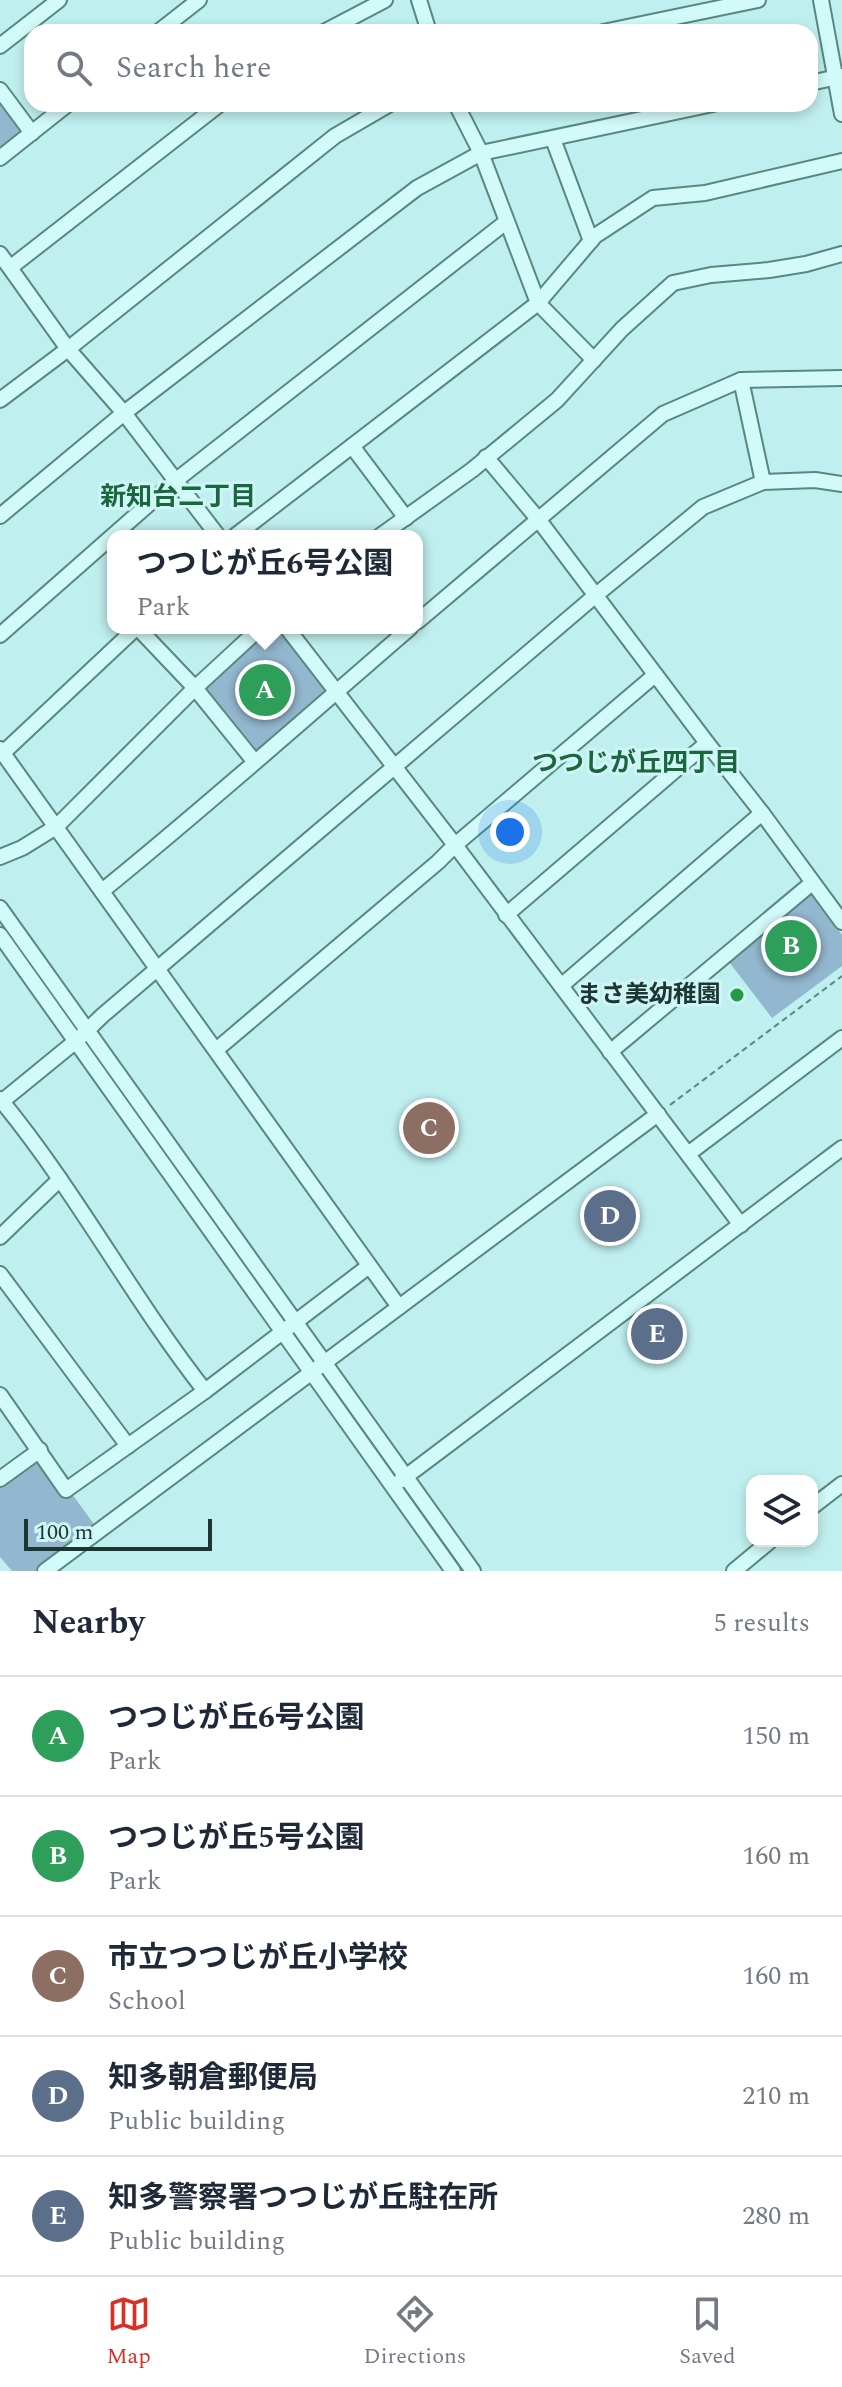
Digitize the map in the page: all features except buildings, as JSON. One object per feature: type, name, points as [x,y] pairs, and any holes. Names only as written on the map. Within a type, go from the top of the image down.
[{"type":"street","points":[[28,24],[59,0]]},
{"type":"street","points":[[168,24],[199,0]]},
{"type":"street","points":[[339,24],[385,0]]},
{"type":"street","points":[[419,0],[426,24]]},
{"type":"street","points":[[633,24],[705,5],[758,0]]},
{"type":"street","points":[[821,0],[839,77],[842,114]]},
{"type":"street","points":[[0,46],[24,27]]},
{"type":"street","points":[[818,81],[839,77]]},
{"type":"street","points":[[0,90],[32,133]]},
{"type":"street","points":[[0,158],[58,112]]},
{"type":"street","points":[[11,267],[205,112]]},
{"type":"street","points":[[0,400],[335,136],[376,112]]},
{"type":"street","points":[[460,112],[481,153],[538,303],[594,360]]},
{"type":"street","points":[[0,516],[124,413],[417,188],[481,153],[676,112]]},
{"type":"street","points":[[553,139],[591,241]]},
{"type":"street","points":[[243,530],[538,303],[595,236],[653,198],[705,193],[842,161]]},
{"type":"street","points":[[119,530],[175,481],[506,222]]},
{"type":"street","points":[[0,254],[68,349],[124,413],[213,530]]},
{"type":"street","points":[[389,530],[557,400],[622,329],[667,287],[679,281],[806,264],[842,254]]},
{"type":"street","points":[[423,617],[663,414],[741,380],[842,378]]},
{"type":"street","points":[[741,380],[763,482]]},
{"type":"street","points":[[352,446],[406,518]]},
{"type":"street","points":[[486,457],[538,519],[842,922]]},
{"type":"street","points":[[205,1391],[153,1320],[60,1179],[1,1101],[82,1036],[703,507],[763,482],[815,480],[842,484]]},
{"type":"street","points":[[0,635],[107,541]]},
{"type":"street","points":[[130,634],[2,751],[399,1307]]},
{"type":"street","points":[[143,634],[195,688],[254,761]]},
{"type":"street","points":[[0,857],[22,848],[56,827],[254,634]]},
{"type":"street","points":[[292,634],[741,1225]]},
{"type":"street","points":[[102,891],[217,796],[403,634]]},
{"type":"street","points":[[216,1050],[655,675]]},
{"type":"street","points":[[506,915],[707,743]]},
{"type":"street","points":[[561,986],[762,813]]},
{"type":"street","points":[[610,1052],[812,883]]},
{"type":"street","points":[[0,908],[82,1036],[282,1333],[453,1571]]},
{"type":"street","points":[[0,935],[82,1036],[295,1323],[473,1571]]},
{"type":"street","points":[[688,1154],[842,1038]]},
{"type":"street","points":[[45,1571],[658,1114]]},
{"type":"street","points":[[393,1486],[842,1148]]},
{"type":"street","points":[[0,1237],[60,1179]]},
{"type":"street","points":[[0,1395],[66,1490],[205,1391],[369,1266]]},
{"type":"street","points":[[0,1274],[128,1446]]},
{"type":"street","points":[[0,1479],[40,1450]]},
{"type":"street","points":[[818,1503],[840,1489]]},
{"type":"street","points":[[734,1571],[763,1547]]},
{"type":"path","points":[[658,1114],[842,976]]},
{"type":"shaded area","points":[[0,104],[21,132],[0,147]]},
{"type":"shaded area","points":[[263,634],[284,634],[324,688],[324,694],[255,752],[203,692]]},
{"type":"shaded area","points":[[809,891],[842,935],[842,966],[772,1018],[726,958]]},
{"type":"shaded area","points":[[40,1450],[99,1531],[45,1571],[12,1571],[0,1557],[0,1479]]},
{"type":"place","name":"つつじが丘6号公園","points":[[265,690]]},
{"type":"place","name":"つつじが丘5号公園","points":[[791,946]]},
{"type":"place","name":"まさ美幼稚園","points":[[737,995]]},
{"type":"place","name":"市立つつじが丘小学校","points":[[429,1128]]},
{"type":"place","name":"知多朝倉郵便局","points":[[610,1216]]},
{"type":"place","name":"知多警察署つつじが丘駐在所","points":[[657,1334]]},
{"type":"district","name":"新知台二丁目","points":[[178,497]]},
{"type":"district","name":"つつじが丘四丁目","points":[[636,763]]}]
